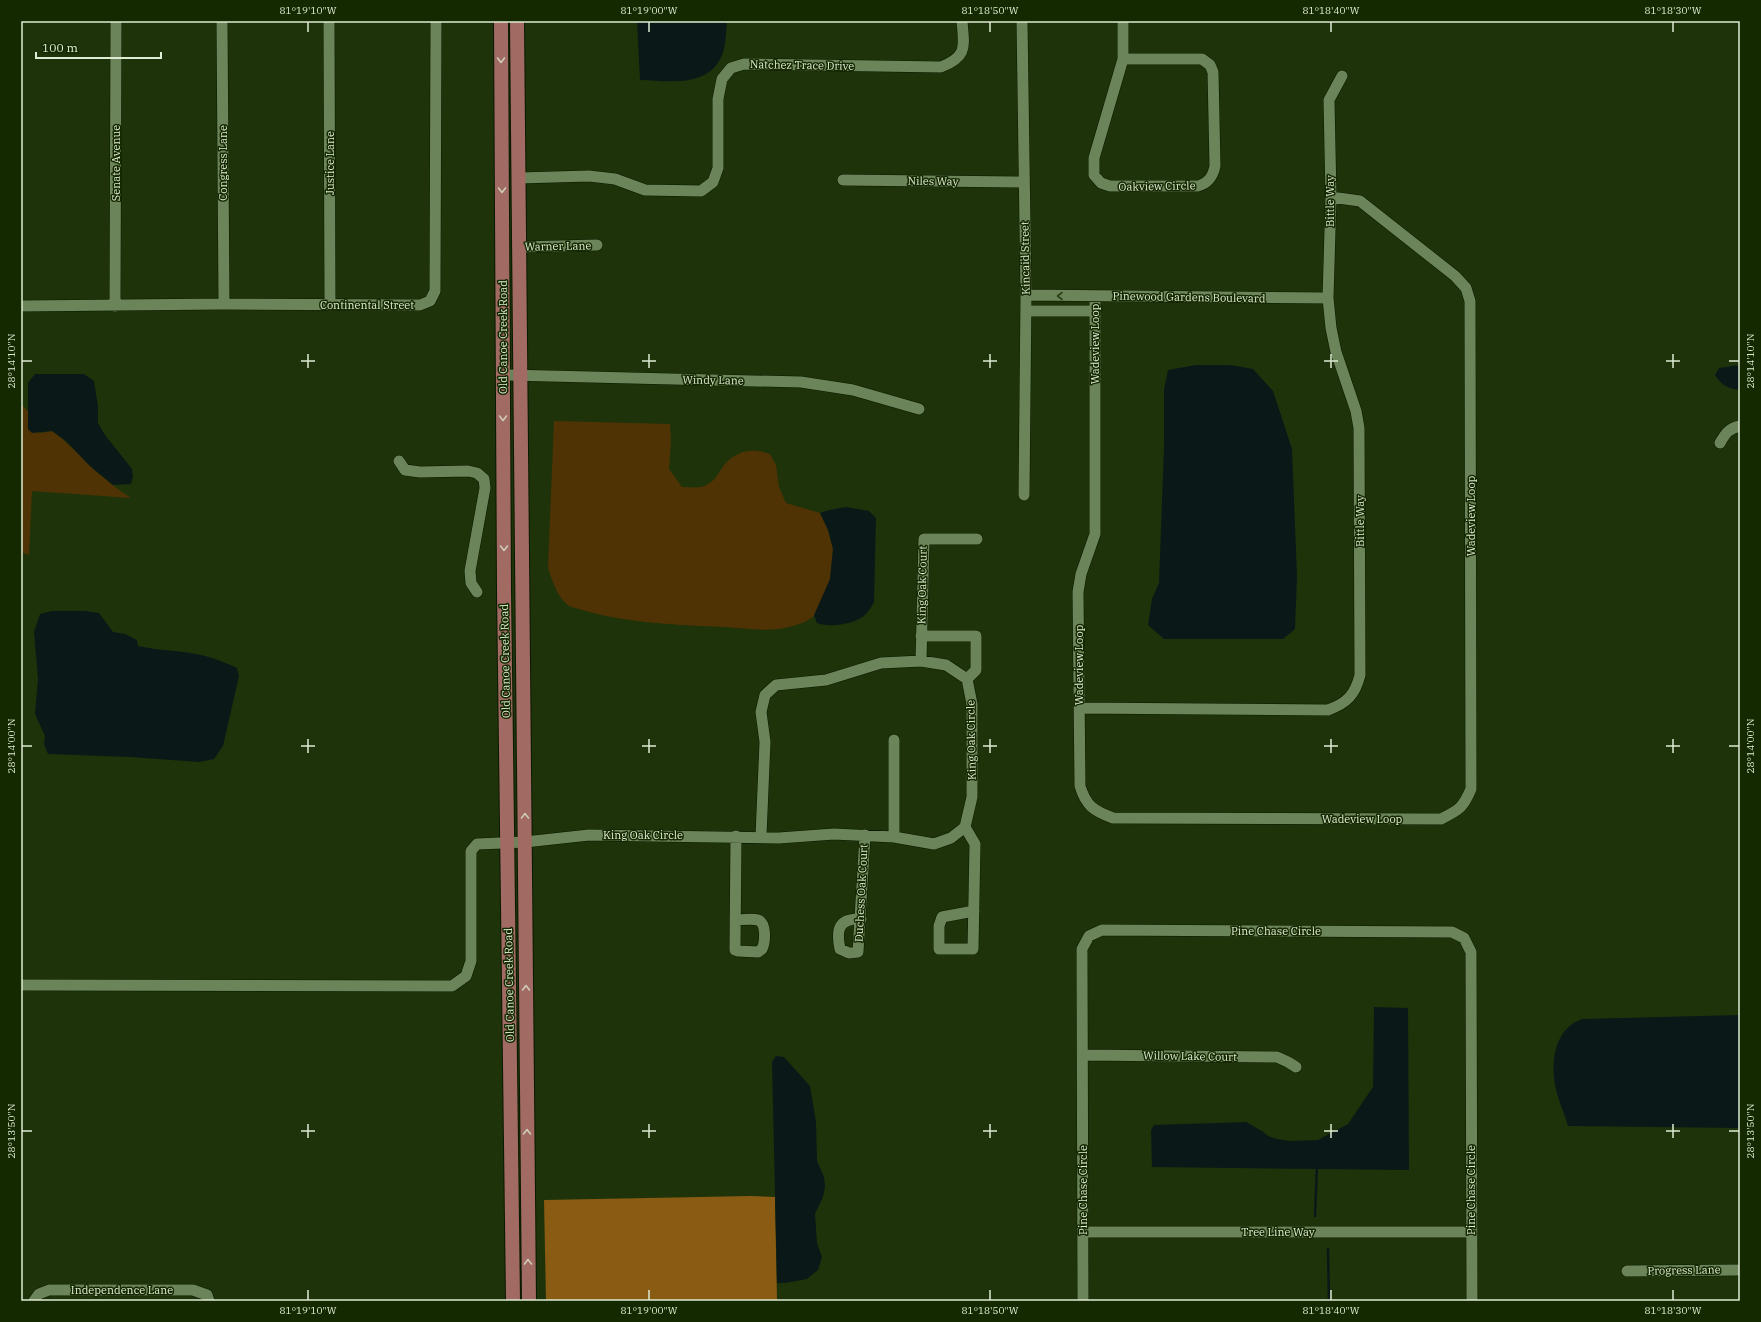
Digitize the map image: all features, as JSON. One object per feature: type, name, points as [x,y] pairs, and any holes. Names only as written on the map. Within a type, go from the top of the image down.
[{"type":"main road","name":"Old Canoe Creek Road","points":[[501,21],[504,590],[513,1301]]},
{"type":"main road","name":"Old Canoe Creek Road","points":[[517,21],[529,1301]]},
{"type":"main road","points":[[510,1013],[526,1013]]},
{"type":"street","name":"Senate Avenue","points":[[115,306],[116,21]]},
{"type":"street","name":"Congress Lane","points":[[222,21],[224,304]]},
{"type":"street","name":"Justice Lane","points":[[329,21],[330,305]]},
{"type":"street","name":"Continental Street","points":[[21,306],[224,304],[420,305],[430,301],[435,292],[436,21]]},
{"type":"street","name":"Natchez Trace Drive","points":[[519,178],[589,176],[615,179],[645,190],[701,191],[713,182],[718,168],[718,99],[722,79],[731,68],[744,64],[941,67],[955,62],[961,54],[964,42],[962,21]]},
{"type":"street","name":"Kincaid Street","points":[[1022,21],[1026,296],[1024,495]]},
{"type":"street","name":"Oakview Circle","points":[[1123,21],[1124,59],[1094,158],[1094,175],[1100,183],[1110,186],[1198,186],[1204,184],[1213,176],[1215,166],[1213,72],[1210,65],[1202,59],[1124,59]]},
{"type":"street","name":"Bittle Way","points":[[1079,708],[1328,710],[1339,706],[1349,698],[1357,687],[1360,675],[1359,428],[1356,411],[1336,352],[1330,328],[1328,298],[1330,197],[1329,100],[1342,76]]},
{"type":"street","name":"Niles Way","points":[[843,180],[1024,182]]},
{"type":"street","name":"Wadeview Loop","points":[[1095,296],[1095,534],[1081,574],[1078,592],[1080,786],[1084,800],[1097,813],[1113,818],[1441,819],[1456,811],[1466,803],[1471,789],[1470,301],[1466,288],[1455,276],[1360,201],[1349,198],[1330,197]]},
{"type":"street","name":"Warner Lane","points":[[520,247],[597,245]]},
{"type":"street","name":"Pinewood Gardens Boulevard","points":[[1026,296],[1328,298]]},
{"type":"street","points":[[1026,311],[1095,311]]},
{"type":"street","name":"Windy Lane","points":[[503,375],[801,382],[853,390],[919,409]]},
{"type":"street","points":[[1720,443],[1726,433],[1733,427],[1740,426]]},
{"type":"street","points":[[399,461],[405,470],[420,472],[477,473],[484,479],[485,488],[470,571],[471,582],[477,592]]},
{"type":"street","name":"King Oak Court","points":[[921,661],[924,539],[977,539]]},
{"type":"street","points":[[761,836],[765,742],[761,712],[764,695],[776,685],[826,680],[881,663],[921,661],[946,665],[967,679],[976,670],[976,636],[921,636]]},
{"type":"street","name":"King Oak Circle","points":[[21,985],[452,986],[466,976],[472,961],[472,851],[477,844],[525,842],[589,835],[761,836],[780,838],[834,834],[894,837],[934,844],[951,838],[965,827],[972,797],[972,704],[967,679]]},
{"type":"street","points":[[894,740],[894,837]]},
{"type":"street","points":[[965,827],[975,844],[974,912]]},
{"type":"street","name":"Duchess Oak Court","points":[[861,919],[853,919],[843,922],[839,928],[838,938],[840,949],[849,953],[858,952],[861,919],[865,835]]},
{"type":"street","points":[[735,920],[736,836]]},
{"type":"street","name":"Pine Chase Circle","points":[[1083,1301],[1082,949],[1089,936],[1102,930],[1452,932],[1464,938],[1470,952],[1472,1301]]},
{"type":"street","name":"Willow Lake Court","points":[[1083,1055],[1277,1057],[1296,1067]]},
{"type":"street","name":"Tree Line Way","points":[[1084,1232],[1472,1232]]},
{"type":"street","name":"Progress Lane","points":[[1627,1271],[1740,1270]]},
{"type":"street","name":"Independence Lane","points":[[34,1301],[39,1294],[49,1290],[193,1290],[207,1295],[209,1301]]},
{"type":"shaded area","points":[[637,21],[727,21],[726,39],[719,62],[711,71],[701,77],[690,80],[640,80]]},
{"type":"shaded area","points":[[1196,365],[1231,365],[1253,369],[1273,391],[1292,449],[1297,576],[1295,629],[1283,639],[1164,639],[1148,625],[1152,599],[1159,583],[1164,447],[1164,389],[1168,370]]},
{"type":"shaded area","points":[[1740,365],[1740,390],[1732,389],[1726,386],[1715,375],[1719,368]]},
{"type":"shaded area","points":[[35,374],[84,374],[94,381],[98,406],[98,423],[105,435],[132,469],[133,476],[131,484],[113,485],[90,466],[66,441],[52,431],[32,433],[28,429],[28,383]]},
{"type":"shaded area","points":[[21,404],[28,411],[28,429],[41,433],[52,431],[67,443],[99,474],[131,498],[32,491],[29,555],[21,552]]},
{"type":"shaded area","points":[[554,421],[670,424],[671,441],[669,469],[682,487],[701,487],[707,485],[715,479],[729,460],[744,452],[759,451],[770,454],[776,465],[779,487],[786,503],[820,513],[828,530],[833,549],[830,579],[817,613],[804,622],[794,626],[771,630],[758,630],[632,620],[596,614],[569,606],[564,602],[558,593],[548,568]]},
{"type":"shaded area","points":[[846,507],[869,511],[876,518],[874,602],[865,615],[855,621],[836,625],[817,623],[814,615],[830,579],[833,549],[828,530],[820,513]]},
{"type":"shaded area","points":[[52,611],[86,611],[99,613],[113,632],[125,634],[137,640],[138,646],[201,655],[237,668],[239,676],[223,746],[214,759],[199,762],[130,757],[48,754],[44,744],[45,736],[35,714],[38,679],[34,632],[40,614]]},
{"type":"shaded area","points":[[1374,1007],[1408,1008],[1409,1170],[1152,1167],[1151,1130],[1154,1125],[1246,1122],[1268,1136],[1290,1141],[1318,1140],[1348,1124],[1373,1087]]},
{"type":"shaded area","points":[[1740,1015],[1740,1128],[1568,1126],[1555,1084],[1554,1060],[1558,1043],[1567,1029],[1574,1023],[1582,1019]]},
{"type":"shaded area","points":[[776,1056],[784,1057],[810,1086],[816,1122],[817,1161],[824,1177],[825,1187],[823,1197],[815,1214],[817,1243],[822,1257],[818,1270],[807,1279],[785,1283],[777,1283],[772,1062]]},
{"type":"shaded area","points":[[751,1196],[775,1197],[777,1301],[546,1301],[544,1200]]},
{"type":"waterway","points":[[1315,1216],[1317,1165]]},
{"type":"waterway","points":[[1328,1249],[1329,1301]]}]
